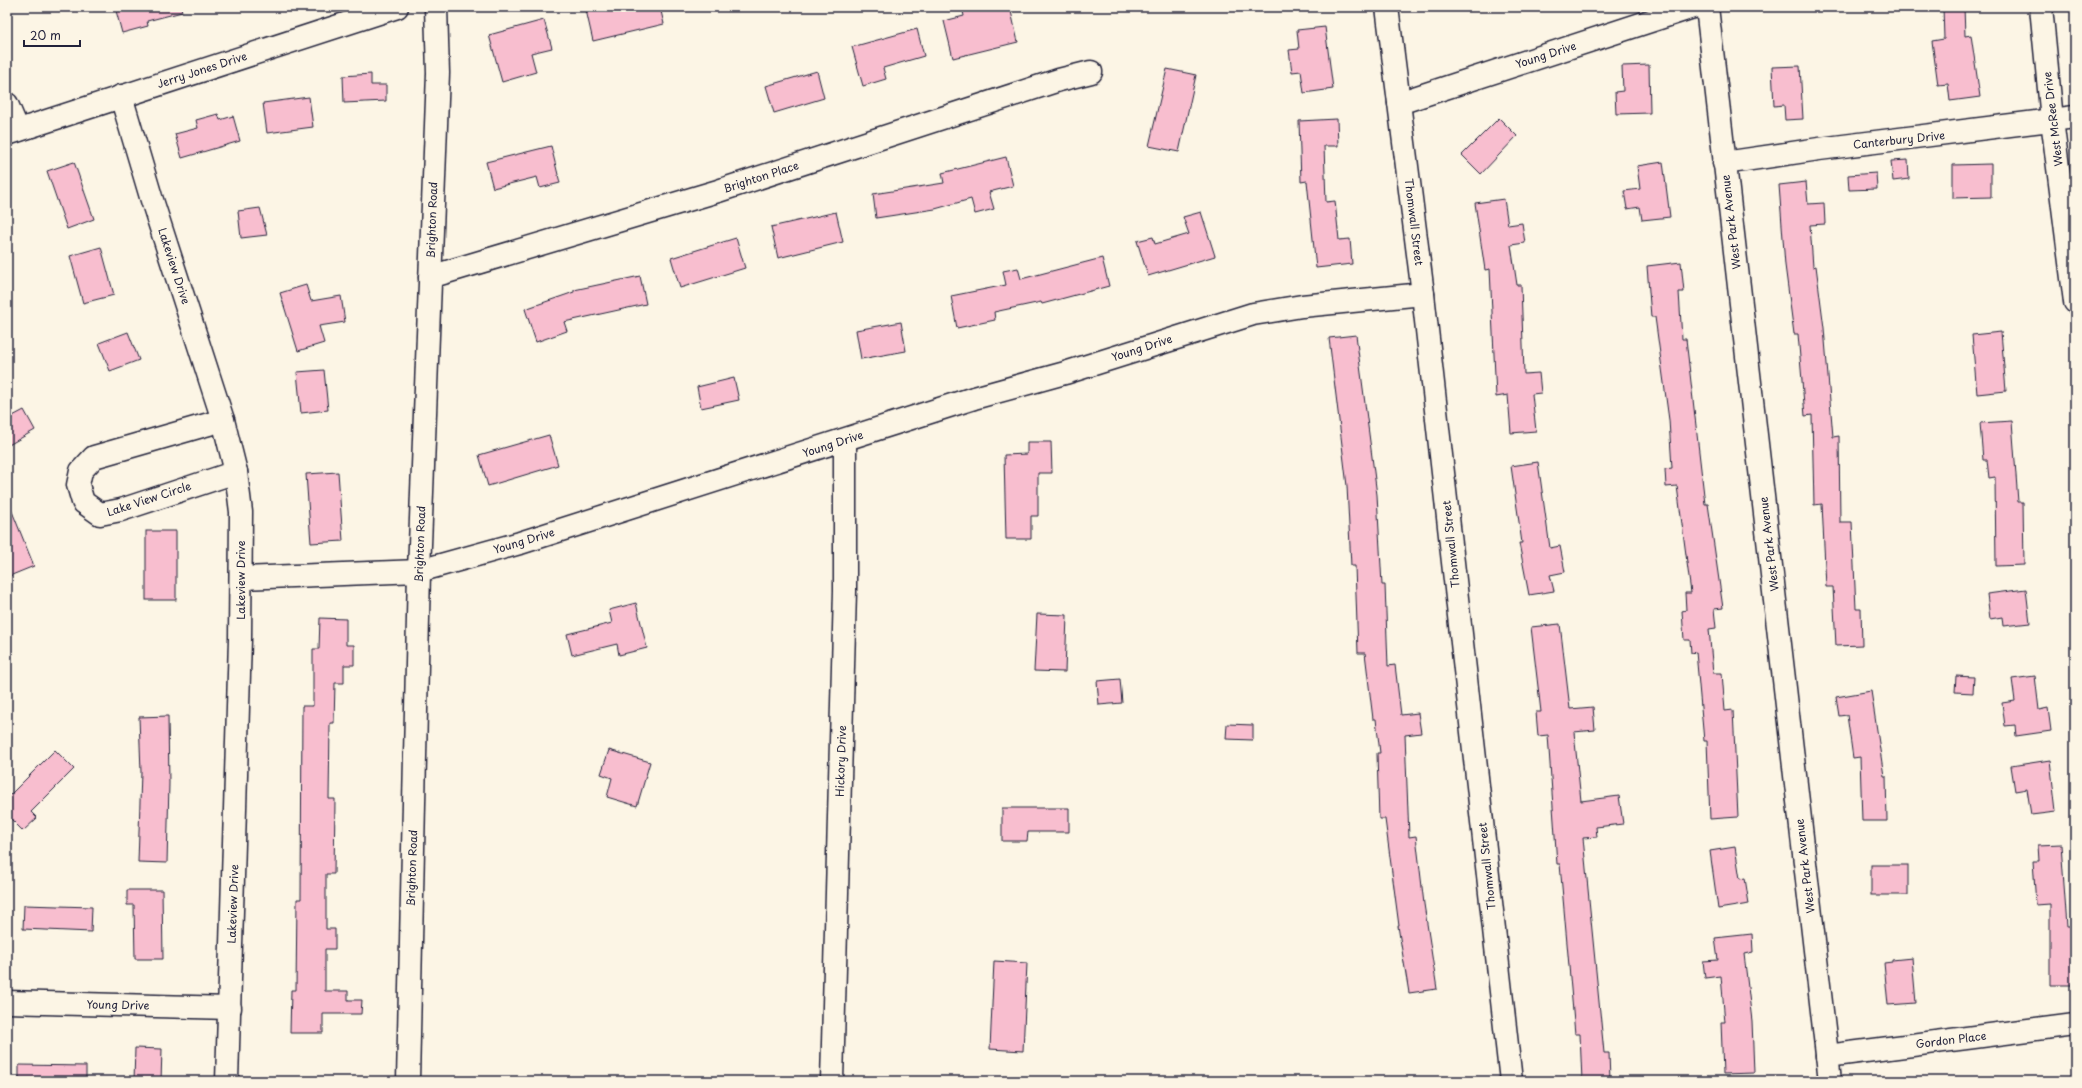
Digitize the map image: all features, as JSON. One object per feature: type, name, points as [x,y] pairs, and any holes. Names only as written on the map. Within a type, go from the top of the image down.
[{"type":"street","name":"Jerry Jones Drive","points":[[13,132],[396,7]]},
{"type":"street","name":"Brighton Road","points":[[408,1081],[419,571],[438,73],[436,7]]},
{"type":"street","name":"Thomwall Street","points":[[1387,7],[1423,294],[1511,1081]]},
{"type":"street","name":"Young Drive","points":[[1399,103],[1693,7]]},
{"type":"street","name":"West Park Avenue","points":[[1707,7],[1830,1081]]},
{"type":"street","name":"West McRee Drive","points":[[2041,7],[2052,120],[2075,302]]},
{"type":"street","name":"Brighton Place","points":[[430,277],[718,190],[1059,80],[1091,72]]},
{"type":"street","name":"Lakeview Drive","points":[[121,96],[151,197],[223,420],[236,472],[241,512],[241,578],[227,1081]]},
{"type":"street","points":[[7,104],[13,132]]},
{"type":"street","name":"Canterbury Drive","points":[[1724,163],[1819,149],[2075,117]]},
{"type":"street","name":"Young Drive","points":[[241,578],[419,571],[520,543],[974,398],[1064,373],[1254,314],[1302,306],[1423,294]]},
{"type":"street","name":"Lake View Circle","points":[[223,420],[94,457],[81,472],[78,485],[83,502],[100,514],[121,510],[236,472]]},
{"type":"street","name":"Hickory Drive","points":[[832,1081],[845,591],[845,440]]},
{"type":"street","name":"Young Drive","points":[[7,1002],[230,1008]]},
{"type":"street","name":"Gordon Place","points":[[1827,1056],[2075,1024]]},
{"type":"building","points":[[115,7],[181,7],[182,12],[147,21],[148,26],[122,33]]},
{"type":"building","points":[[600,7],[660,7],[664,24],[593,41],[586,10]]},
{"type":"building","points":[[962,7],[1010,7],[1018,42],[953,58],[944,21],[964,16]]},
{"type":"building","points":[[1943,7],[1964,7],[1965,36],[1971,35],[1980,97],[1950,101],[1948,84],[1938,85],[1932,41],[1944,39]]},
{"type":"building","points":[[544,20],[552,48],[531,53],[536,72],[502,82],[489,35]]},
{"type":"building","points":[[1325,27],[1333,89],[1304,93],[1301,71],[1292,72],[1289,50],[1299,49],[1297,30]]},
{"type":"building","points":[[917,29],[924,56],[883,68],[886,79],[863,86],[852,47]]},
{"type":"building","points":[[1649,65],[1650,113],[1616,114],[1615,92],[1623,91],[1622,66]]},
{"type":"building","points":[[1800,66],[1803,119],[1785,120],[1784,105],[1774,106],[1772,67]]},
{"type":"building","points":[[1167,69],[1196,75],[1179,152],[1149,146]]},
{"type":"building","points":[[817,71],[824,98],[774,113],[766,86]]},
{"type":"building","points":[[371,74],[371,85],[386,85],[386,101],[344,103],[343,76]]},
{"type":"building","points":[[309,97],[313,127],[267,133],[263,103]]},
{"type":"building","points":[[218,114],[220,120],[233,116],[240,141],[182,158],[175,134],[198,128],[196,120]]},
{"type":"building","points":[[1499,118],[1517,136],[1481,174],[1462,155]]},
{"type":"building","points":[[1337,119],[1338,146],[1324,146],[1326,202],[1335,201],[1339,240],[1350,239],[1352,264],[1316,268],[1307,181],[1301,182],[1299,121]]},
{"type":"building","points":[[551,146],[560,183],[540,188],[537,177],[493,188],[486,162]]},
{"type":"building","points":[[1006,157],[1013,186],[989,192],[994,209],[975,214],[971,199],[935,209],[876,218],[873,194],[944,183],[942,173]]},
{"type":"building","points":[[1908,160],[1909,179],[1893,181],[1891,161]]},
{"type":"building","points":[[74,162],[94,219],[67,229],[47,171]]},
{"type":"building","points":[[1663,162],[1670,217],[1642,220],[1640,207],[1627,209],[1624,191],[1640,189],[1637,166]]},
{"type":"building","points":[[1991,164],[1991,197],[1953,198],[1953,165]]},
{"type":"building","points":[[1876,173],[1877,189],[1849,190],[1848,175]]},
{"type":"building","points":[[1806,182],[1808,204],[1824,203],[1825,224],[1810,225],[1813,267],[1816,266],[1824,328],[1833,437],[1839,436],[1840,522],[1852,522],[1856,609],[1861,609],[1862,645],[1836,646],[1833,587],[1826,587],[1822,504],[1814,505],[1812,415],[1805,416],[1798,334],[1794,334],[1785,265],[1779,185]]},
{"type":"building","points":[[1504,199],[1508,225],[1522,223],[1525,243],[1511,245],[1517,285],[1521,285],[1524,374],[1539,373],[1541,393],[1532,394],[1536,431],[1511,433],[1508,395],[1496,397],[1490,269],[1485,270],[1475,203]]},
{"type":"building","points":[[260,208],[267,235],[241,238],[238,211]]},
{"type":"building","points":[[836,212],[843,242],[778,258],[771,227]]},
{"type":"building","points":[[1201,212],[1215,256],[1148,276],[1137,241],[1153,237],[1155,244],[1189,234],[1183,217]]},
{"type":"building","points":[[736,238],[745,268],[680,288],[671,258]]},
{"type":"building","points":[[101,247],[114,295],[83,303],[70,256]]},
{"type":"building","points":[[1102,258],[1109,286],[1042,304],[1041,302],[994,312],[995,320],[957,328],[951,296],[1006,285],[1003,271],[1018,268],[1021,279]]},
{"type":"building","points":[[1681,262],[1684,292],[1679,292],[1682,339],[1686,339],[1705,504],[1708,504],[1723,608],[1714,609],[1716,628],[1709,629],[1713,673],[1722,673],[1725,711],[1733,710],[1738,817],[1710,819],[1707,741],[1704,741],[1696,652],[1691,653],[1690,640],[1684,640],[1682,611],[1686,610],[1685,593],[1691,593],[1677,486],[1666,487],[1665,469],[1672,468],[1669,420],[1655,317],[1651,317],[1647,266]]},
{"type":"building","points":[[640,276],[646,304],[564,322],[567,331],[536,342],[525,309],[574,292],[574,290]]},
{"type":"building","points":[[306,285],[311,301],[341,296],[345,322],[319,326],[324,343],[298,351],[280,293]]},
{"type":"building","points":[[901,322],[906,351],[861,359],[856,330]]},
{"type":"building","points":[[128,332],[139,360],[110,371],[99,343]]},
{"type":"building","points":[[2001,332],[2006,391],[1977,394],[1972,335]]},
{"type":"building","points":[[1356,335],[1377,495],[1382,585],[1385,585],[1388,666],[1395,665],[1401,715],[1418,713],[1421,733],[1405,735],[1409,837],[1416,836],[1424,904],[1437,989],[1409,993],[1398,926],[1385,819],[1379,819],[1377,753],[1380,753],[1376,719],[1373,719],[1365,653],[1358,653],[1355,566],[1351,566],[1347,486],[1329,338]]},
{"type":"building","points":[[324,370],[328,410],[301,413],[297,372]]},
{"type":"building","points":[[734,378],[739,400],[701,408],[697,387]]},
{"type":"building","points":[[24,410],[35,430],[7,446],[7,419]]},
{"type":"building","points":[[2012,421],[2018,502],[2023,502],[2024,565],[1996,566],[1995,477],[1989,478],[1987,460],[1983,460],[1980,423]]},
{"type":"building","points":[[549,435],[558,465],[488,486],[479,455]]},
{"type":"building","points":[[1027,442],[1051,442],[1052,473],[1038,473],[1038,516],[1031,516],[1031,539],[1006,539],[1004,455],[1027,454]]},
{"type":"building","points":[[1538,462],[1550,548],[1560,546],[1565,572],[1550,575],[1554,591],[1529,595],[1519,543],[1522,543],[1511,466]]},
{"type":"building","points":[[338,472],[343,541],[311,543],[306,474]]},
{"type":"building","points":[[7,499],[34,566],[7,577]]},
{"type":"building","points":[[146,531],[176,531],[176,600],[146,600]]},
{"type":"building","points":[[2026,589],[2030,623],[2003,626],[2002,617],[1990,619],[1987,594]]},
{"type":"building","points":[[636,603],[647,648],[619,655],[617,644],[572,655],[567,634],[612,623],[609,610]]},
{"type":"building","points":[[1037,614],[1067,615],[1065,672],[1034,671]]},
{"type":"building","points":[[320,618],[346,619],[346,645],[354,645],[354,665],[344,665],[344,683],[335,683],[334,723],[330,723],[329,799],[335,799],[334,874],[326,874],[326,929],[335,929],[335,949],[325,949],[325,991],[348,991],[348,1000],[362,1000],[361,1014],[323,1014],[323,1033],[290,1033],[291,990],[296,990],[297,899],[301,899],[302,706],[313,706],[313,649],[319,649]]},
{"type":"building","points":[[1560,624],[1570,709],[1593,707],[1595,730],[1574,732],[1581,801],[1619,796],[1623,824],[1596,827],[1597,837],[1583,838],[1604,1053],[1609,1053],[1610,1081],[1582,1081],[1580,1034],[1575,1034],[1560,864],[1557,864],[1548,735],[1538,736],[1536,712],[1541,712],[1531,627]]},
{"type":"building","points":[[1956,676],[1974,677],[1973,693],[1955,692]]},
{"type":"building","points":[[2035,676],[2039,710],[2048,708],[2051,731],[2016,736],[2015,725],[2005,726],[2002,703],[2015,701],[2012,679]]},
{"type":"building","points":[[1120,679],[1122,703],[1099,705],[1097,681]]},
{"type":"building","points":[[1871,691],[1884,776],[1886,776],[1887,821],[1862,821],[1860,757],[1853,758],[1847,715],[1839,716],[1836,697]]},
{"type":"building","points":[[168,716],[169,783],[167,863],[138,862],[141,772],[139,717]]},
{"type":"building","points":[[1227,724],[1253,725],[1253,740],[1226,739]]},
{"type":"building","points":[[55,750],[74,769],[31,812],[37,818],[23,831],[7,815],[7,798]]},
{"type":"building","points":[[609,750],[650,762],[637,806],[607,797],[612,778],[601,774]]},
{"type":"building","points":[[2050,760],[2056,812],[2031,815],[2027,789],[2015,791],[2011,766]]},
{"type":"building","points":[[1002,808],[1069,808],[1069,832],[1028,832],[1027,841],[1002,841]]},
{"type":"building","points":[[2061,844],[2067,926],[2075,926],[2075,985],[2050,985],[2050,904],[2036,905],[2033,861],[2039,861],[2038,845]]},
{"type":"building","points":[[1735,847],[1740,879],[1745,878],[1749,904],[1718,909],[1710,851]]},
{"type":"building","points":[[1871,865],[1908,865],[1908,895],[1871,895]]},
{"type":"building","points":[[127,890],[162,890],[163,959],[135,959],[134,905],[127,905]]},
{"type":"building","points":[[24,905],[92,907],[91,932],[23,929]]},
{"type":"building","points":[[1752,934],[1753,952],[1744,954],[1752,1021],[1754,1073],[1723,1074],[1721,1022],[1725,1022],[1721,976],[1705,978],[1703,961],[1718,960],[1715,938]]},
{"type":"building","points":[[1912,958],[1916,1003],[1888,1005],[1884,963],[1892,962],[1892,960]]},
{"type":"building","points":[[994,961],[1027,963],[1023,1051],[990,1049]]},
{"type":"building","points":[[135,1048],[162,1049],[161,1081],[134,1081]]},
{"type":"building","points":[[19,1065],[86,1066],[86,1081],[19,1081]]}]
